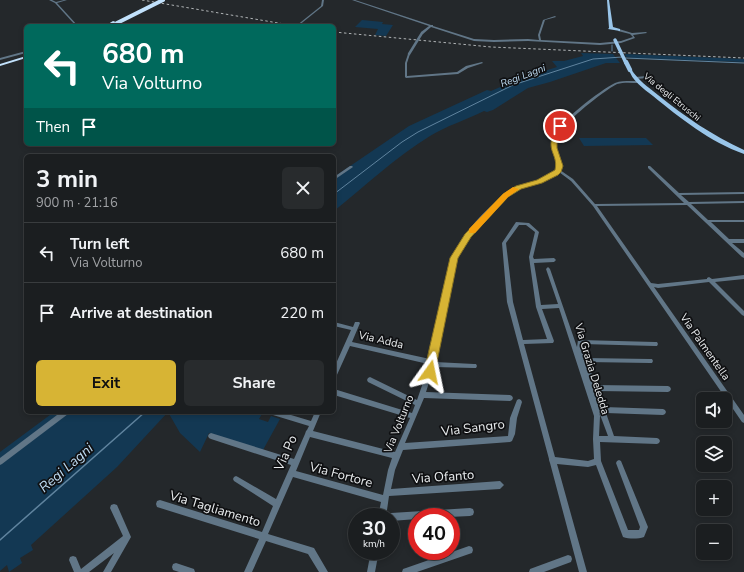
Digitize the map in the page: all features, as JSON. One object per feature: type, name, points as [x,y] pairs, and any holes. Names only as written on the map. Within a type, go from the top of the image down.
[{"type":"highway","points":[[112,24],[162,0]]},
{"type":"highway","points":[[0,66],[24,59]]},
{"type":"main road","name":"Via degli Etruschi","points":[[608,0],[615,40],[637,82],[698,128],[744,152]]},
{"type":"street","points":[[50,0],[56,3],[75,24]]},
{"type":"street","points":[[60,0],[65,0]]},
{"type":"street","points":[[56,3],[65,0]]},
{"type":"street","points":[[300,24],[322,6],[323,0]]},
{"type":"street","points":[[353,0],[474,40],[540,40],[600,44],[631,39],[634,37],[632,34]]},
{"type":"street","points":[[540,40],[539,34],[544,20],[555,17]]},
{"type":"street","points":[[432,25],[422,33],[409,54],[406,63],[406,77],[455,74],[462,72],[467,67],[482,63]]},
{"type":"street","points":[[614,30],[632,34],[646,33]]},
{"type":"street","points":[[0,58],[24,52]]},
{"type":"street","points":[[558,171],[560,166],[554,148],[554,137],[560,126],[617,84],[637,82],[646,77]]},
{"type":"street","points":[[336,178],[351,167]]},
{"type":"street","points":[[649,167],[744,256]]},
{"type":"street","name":"Via Palmentella","points":[[558,171],[572,180],[594,205],[744,420]]},
{"type":"street","name":"Via Volturno","points":[[384,508],[397,456],[423,395],[432,363],[451,265],[468,236],[505,195],[518,187],[539,181],[556,174],[558,171]]},
{"type":"street","points":[[677,194],[744,193]]},
{"type":"street","points":[[594,205],[744,202]]},
{"type":"street","points":[[706,222],[744,221]]},
{"type":"street","points":[[521,342],[551,341],[539,307],[532,261],[537,232],[527,224],[518,223],[504,243],[510,302],[583,572]]},
{"type":"street","points":[[728,241],[744,241]]},
{"type":"street","points":[[532,261],[554,260]]},
{"type":"street","name":"Via Grazia Deledda","points":[[548,270],[597,416],[596,439],[598,461],[626,534],[641,534],[644,527],[619,463]]},
{"type":"street","points":[[651,285],[658,286],[744,276]]},
{"type":"street","points":[[709,279],[744,314]]},
{"type":"street","points":[[539,307],[561,306]]},
{"type":"street","points":[[336,370],[357,323]]},
{"type":"street","points":[[336,324],[354,329]]},
{"type":"street","points":[[612,439],[580,351],[580,342],[655,344]]},
{"type":"street","name":"Via Adda","points":[[348,343],[432,363],[474,366]]},
{"type":"street","points":[[583,360],[650,361]]},
{"type":"street","points":[[370,380],[419,404]]},
{"type":"street","points":[[593,388],[668,389]]},
{"type":"street","points":[[336,393],[414,416]]},
{"type":"street","points":[[423,395],[510,398]]},
{"type":"street","name":"Via Sangro","points":[[401,447],[510,439],[513,434],[513,419],[518,409],[519,402]]},
{"type":"street","points":[[601,410],[663,412]]},
{"type":"street","points":[[0,462],[63,414]]},
{"type":"street","points":[[278,414],[312,424]]},
{"type":"street","name":"Via Po","points":[[248,572],[317,414]]},
{"type":"street","points":[[308,432],[397,456]]},
{"type":"street","points":[[211,436],[295,463]]},
{"type":"street","points":[[596,439],[657,441]]},
{"type":"street","points":[[552,460],[588,464],[598,461]]},
{"type":"street","name":"Via Fortore","points":[[291,473],[386,496]]},
{"type":"street","points":[[236,479],[277,504]]},
{"type":"street","name":"Via Ofanto","points":[[386,496],[500,485]]},
{"type":"street","name":"Via Tagliamento","points":[[160,504],[311,552],[324,572]]},
{"type":"street","points":[[114,508],[127,538]]},
{"type":"street","points":[[400,517],[470,512]]},
{"type":"street","points":[[83,572],[127,538]]},
{"type":"street","points":[[106,572],[127,538]]},
{"type":"street","points":[[406,572],[468,550]]},
{"type":"street","points":[[533,572],[568,559]]},
{"type":"street","points":[[73,560],[78,572]]},
{"type":"street","points":[[371,572],[373,560]]},
{"type":"street","points":[[176,567],[191,572]]},
{"type":"shaded area","points":[[362,20],[383,22],[382,24],[393,25],[386,36],[375,35],[378,29],[355,27]]},
{"type":"shaded area","points":[[581,53],[613,54],[620,63],[606,63],[528,88],[493,110],[487,112],[484,111],[436,132],[393,162],[336,209],[336,176],[409,126],[487,90],[491,91],[516,80],[557,67],[552,61],[564,61],[583,56]]},
{"type":"shaded area","points":[[625,54],[744,59],[744,62],[634,58],[626,57]]},
{"type":"shaded area","points":[[579,138],[646,138],[653,145],[584,146]]},
{"type":"shaded area","points":[[51,414],[166,414],[117,467],[31,545],[33,550],[20,558],[22,563],[9,572],[7,565],[0,571],[0,452]]},
{"type":"shaded area","points":[[169,414],[262,414],[259,419],[268,422],[271,416],[280,419],[263,450],[209,433],[200,452],[180,433]]},
{"type":"waterway","points":[[612,45],[612,51]]},
{"type":"waterway","name":"Regi Lagni","points":[[336,192],[402,142],[418,132],[513,85],[593,59],[622,57]]},
{"type":"waterway","name":"Regi Lagni","points":[[625,58],[744,63]]},
{"type":"waterway","name":"Regi Lagni","points":[[0,540],[143,414]]},
{"type":"railway","points":[[142,0],[284,24]]},
{"type":"railway","points":[[336,32],[491,47],[744,58]]},
{"type":"slow traffic","points":[[472,231],[505,195],[516,189]]},
{"type":"route","points":[[430,372],[451,265],[454,258],[468,236],[505,195],[518,187],[556,174],[560,166],[554,148],[554,137],[560,126]]}]
